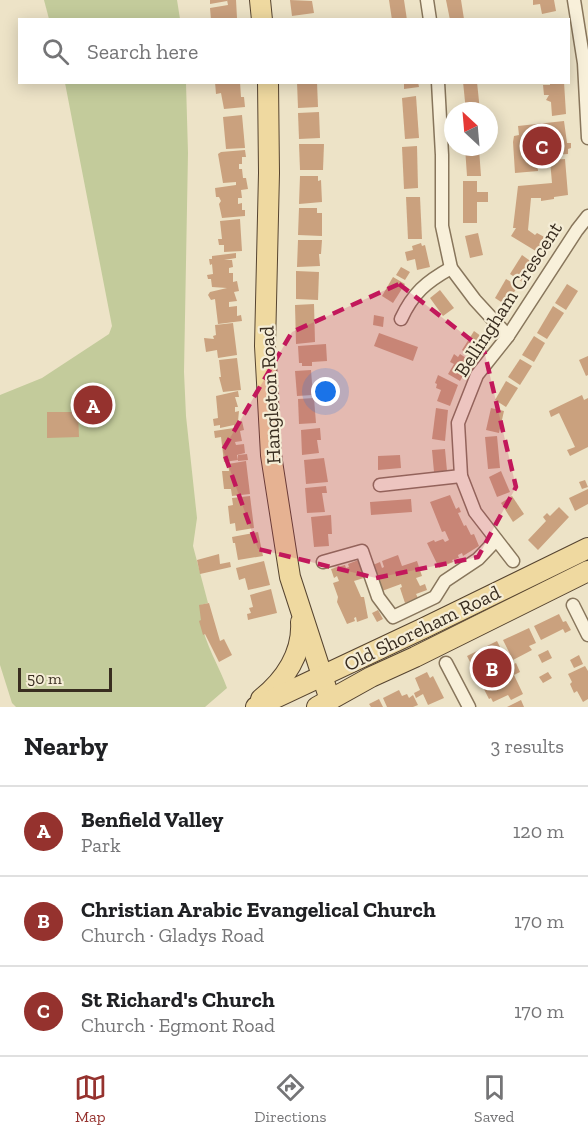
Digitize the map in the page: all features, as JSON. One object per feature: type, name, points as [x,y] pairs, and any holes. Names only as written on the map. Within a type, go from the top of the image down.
[{"type":"main road","points":[[260,0],[262,18]]},
{"type":"main road","name":"Hangleton Road","points":[[268,84],[269,173],[265,346],[271,454],[290,576],[323,676],[323,704]]},
{"type":"main road","name":"Old Shoreham Road","points":[[256,707],[588,548]]},
{"type":"main road","name":"Old Shoreham Road","points":[[323,704],[371,677],[588,571]]},
{"type":"main road","points":[[250,707],[270,692],[291,666],[300,643],[301,610]]},
{"type":"street","points":[[427,0],[430,18]]},
{"type":"street","points":[[574,0],[584,63],[588,138]]},
{"type":"street","points":[[438,84],[442,155],[442,226],[451,268],[475,300],[507,336]]},
{"type":"street","name":"Bellingham Crescent","points":[[513,561],[475,512],[461,476],[458,423],[477,375],[507,336],[588,216]]},
{"type":"street","points":[[401,319],[418,290],[451,268]]},
{"type":"street","points":[[380,485],[461,476]]},
{"type":"street","points":[[323,562],[362,551],[378,597],[393,617],[435,597],[445,581],[478,559],[496,540]]},
{"type":"street","points":[[573,605],[588,635]]},
{"type":"street","points":[[446,663],[469,707]]},
{"type":"highlighted area","points":[[399,284],[484,350],[516,487],[478,557],[376,578],[258,549],[223,450],[292,332]]},
{"type":"green space","points":[[44,0],[177,0],[180,18],[49,18]]},
{"type":"green space","points":[[65,84],[186,84],[188,153],[184,372],[186,416],[197,518],[193,546],[208,603],[201,605],[203,630],[227,688],[205,707],[16,707],[12,703],[0,665],[0,395],[42,378],[109,334],[112,326]]},
{"type":"building","points":[[210,0],[227,0],[227,1],[210,4]]},
{"type":"building","points":[[227,0],[236,0],[237,18],[211,18],[210,8],[228,5]]},
{"type":"building","points":[[290,0],[312,1],[314,13],[292,16]]},
{"type":"building","points":[[389,0],[404,0],[407,18],[392,18]]},
{"type":"building","points":[[446,0],[461,0],[464,18],[450,18]]},
{"type":"building","points":[[533,0],[554,0],[556,11],[542,14],[540,4],[533,5]]},
{"type":"building","points":[[215,84],[240,84],[241,97],[244,97],[245,107],[224,109],[221,93],[216,94]]},
{"type":"building","points":[[297,84],[317,84],[318,107],[298,108]]},
{"type":"building","points":[[404,84],[418,84],[419,87],[404,89]]},
{"type":"building","points":[[463,84],[477,84],[479,102],[465,102]]},
{"type":"building","points":[[564,84],[566,114],[552,116],[551,102],[546,100],[549,95],[544,95],[543,85]]},
{"type":"building","points":[[416,96],[419,138],[405,139],[402,98]]},
{"type":"building","points":[[319,112],[320,138],[299,139],[298,113]]},
{"type":"building","points":[[242,115],[245,148],[226,149],[223,117]]},
{"type":"building","points":[[564,121],[567,143],[571,143],[568,154],[537,156],[538,171],[515,173],[513,142],[514,136],[519,135],[518,126]]},
{"type":"building","points":[[299,144],[324,144],[323,170],[300,170]]},
{"type":"building","points":[[417,146],[418,188],[404,189],[402,147]]},
{"type":"building","points":[[245,150],[246,157],[242,157],[239,169],[242,169],[248,189],[241,190],[242,198],[238,198],[238,204],[242,203],[245,216],[222,218],[219,204],[221,201],[219,197],[216,197],[215,188],[236,185],[236,182],[223,183],[218,154]]},
{"type":"building","points":[[466,156],[480,156],[481,176],[467,176]]},
{"type":"building","points":[[565,159],[568,195],[541,201],[541,198],[531,198],[528,230],[548,239],[539,253],[511,236],[516,228],[513,228],[518,186],[552,183],[550,160]]},
{"type":"building","points":[[300,176],[318,176],[318,181],[321,180],[322,202],[299,204]]},
{"type":"building","points":[[463,181],[477,181],[477,192],[488,192],[488,202],[477,202],[477,223],[463,223]]},
{"type":"building","points":[[406,197],[420,197],[422,239],[408,239]]},
{"type":"building","points":[[299,208],[317,208],[317,213],[322,213],[322,236],[298,235]]},
{"type":"building","points":[[240,219],[242,251],[224,252],[224,245],[219,245],[218,239],[222,239],[220,221]]},
{"type":"building","points":[[478,233],[483,255],[470,258],[465,236]]},
{"type":"building","points":[[298,240],[322,240],[321,254],[319,254],[320,266],[297,267]]},
{"type":"building","points":[[421,243],[422,246],[425,245],[430,267],[417,270],[415,259],[407,261],[405,252],[413,250],[412,246]]},
{"type":"building","points":[[236,253],[236,258],[224,260],[232,260],[233,267],[229,268],[229,273],[233,273],[233,282],[237,281],[239,291],[234,292],[237,301],[229,302],[229,307],[237,306],[237,316],[241,315],[242,321],[218,324],[215,299],[211,300],[208,295],[210,292],[227,288],[212,287],[211,279],[208,279],[207,275],[213,274],[209,259],[212,259],[212,256]]},
{"type":"building","points":[[522,255],[533,263],[522,282],[510,274]]},
{"type":"building","points":[[401,267],[410,272],[405,280],[396,275]]},
{"type":"building","points":[[296,271],[319,272],[318,300],[296,299]]},
{"type":"building","points":[[393,277],[405,284],[393,303],[382,296]]},
{"type":"building","points":[[506,279],[518,286],[506,305],[495,298]]},
{"type":"building","points":[[567,284],[578,291],[566,310],[555,303]]},
{"type":"building","points":[[440,290],[454,308],[443,316],[430,298]]},
{"type":"building","points":[[314,304],[315,342],[296,344],[295,305]]},
{"type":"building","points":[[553,306],[564,313],[547,339],[537,333]]},
{"type":"building","points":[[374,315],[384,317],[383,327],[373,325]]},
{"type":"building","points":[[233,323],[237,355],[218,358],[217,350],[206,352],[204,338],[214,339],[215,325]]},
{"type":"building","points":[[474,331],[485,339],[473,358],[462,350]]},
{"type":"building","points":[[379,333],[418,347],[413,361],[374,346]]},
{"type":"building","points":[[534,336],[545,343],[534,362],[522,355]]},
{"type":"building","points":[[326,344],[327,361],[312,362],[312,366],[302,366],[302,363],[299,363],[298,346]]},
{"type":"building","points":[[454,354],[458,357],[460,354],[471,361],[460,381],[448,374],[454,364],[450,362]]},
{"type":"building","points":[[588,356],[588,375],[586,376],[579,360]]},
{"type":"building","points":[[237,358],[241,390],[223,392],[219,377],[221,377],[219,360]]},
{"type":"building","points":[[520,359],[532,366],[520,385],[508,377]]},
{"type":"building","points":[[311,370],[313,395],[297,396],[295,371]]},
{"type":"building","points":[[438,375],[458,385],[450,406],[437,401],[441,390],[436,388],[435,383]]},
{"type":"building","points":[[506,381],[518,388],[506,407],[495,400]]},
{"type":"building","points":[[238,391],[239,397],[235,397],[238,407],[235,407],[235,412],[239,411],[238,421],[242,421],[244,430],[240,431],[242,441],[235,442],[236,445],[244,444],[245,453],[237,455],[238,460],[224,462],[221,437],[215,438],[214,431],[234,428],[234,425],[220,428],[220,425],[214,426],[213,419],[218,418],[216,396]]},
{"type":"building","points":[[582,395],[584,400],[588,398],[588,447],[570,456],[567,450],[575,447],[559,413],[551,417],[549,411]]},
{"type":"building","points":[[314,398],[316,423],[299,424],[298,399]]},
{"type":"building","points":[[436,408],[448,410],[445,441],[432,439]]},
{"type":"building","points":[[491,408],[504,411],[499,433],[486,430]]},
{"type":"building","points":[[47,412],[78,412],[79,437],[47,438]]},
{"type":"building","points":[[320,428],[321,440],[317,440],[319,453],[302,455],[301,430]]},
{"type":"building","points":[[497,436],[500,468],[488,469],[485,437]]},
{"type":"building","points":[[445,449],[447,471],[434,472],[432,450]]},
{"type":"building","points":[[247,454],[248,460],[238,461],[238,455]]},
{"type":"building","points":[[400,455],[401,468],[378,470],[378,456]]},
{"type":"building","points":[[324,458],[328,482],[306,484],[304,460]]},
{"type":"building","points":[[246,461],[250,494],[232,496],[231,489],[224,489],[222,471],[229,471],[228,464]]},
{"type":"building","points":[[501,471],[510,492],[497,497],[489,477]]},
{"type":"building","points":[[585,480],[588,487],[582,489],[579,482]]},
{"type":"building","points":[[326,486],[327,493],[322,493],[325,512],[307,513],[305,488]]},
{"type":"building","points":[[588,489],[588,504],[575,511],[569,498]]},
{"type":"building","points":[[450,495],[456,509],[459,507],[461,512],[458,513],[464,526],[466,525],[471,535],[474,534],[479,546],[463,556],[462,553],[458,555],[459,558],[439,568],[427,543],[434,540],[435,542],[443,539],[445,542],[449,540],[445,531],[442,532],[430,502]]},
{"type":"building","points":[[250,496],[254,528],[236,531],[235,523],[230,524],[228,506],[233,505],[232,498]]},
{"type":"building","points":[[512,496],[524,514],[513,522],[501,503]]},
{"type":"building","points":[[411,499],[412,512],[371,515],[370,502]]},
{"type":"building","points":[[559,507],[569,517],[538,550],[528,540],[546,521],[543,517],[547,513],[550,516]]},
{"type":"building","points":[[331,515],[332,534],[328,534],[329,546],[314,547],[311,517]]},
{"type":"building","points":[[258,532],[263,556],[238,560],[232,537]]},
{"type":"building","points":[[219,554],[220,564],[230,562],[231,567],[200,574],[197,560]]},
{"type":"building","points":[[398,555],[402,566],[417,561],[422,576],[416,578],[420,586],[425,584],[427,590],[416,594],[418,598],[405,603],[400,588],[401,584],[382,591],[373,565],[380,562],[382,568],[384,567],[382,561]]},
{"type":"building","points":[[361,559],[367,577],[354,581],[361,597],[364,597],[368,618],[357,622],[356,617],[355,621],[347,624],[337,602],[338,597],[333,583],[339,581],[337,576],[334,578],[331,569],[345,565],[346,568],[349,567],[348,564]]},
{"type":"building","points":[[264,561],[270,585],[248,590],[245,578],[239,580],[236,568]]},
{"type":"building","points":[[271,589],[277,613],[248,620],[247,614],[251,613],[249,608],[253,607],[250,595]]},
{"type":"building","points":[[209,603],[220,641],[224,639],[232,655],[219,662],[205,634],[203,635],[199,621],[201,620],[199,605]]},
{"type":"building","points":[[378,610],[383,619],[377,622],[372,613]]},
{"type":"building","points":[[559,614],[571,630],[565,633],[563,629],[541,640],[534,626]]},
{"type":"building","points":[[529,628],[536,643],[529,646],[532,650],[513,660],[503,640]]},
{"type":"building","points":[[497,641],[506,659],[502,661],[504,665],[508,663],[510,666],[516,663],[520,672],[514,675],[523,694],[511,700],[508,695],[493,702],[491,698],[489,699],[467,656]],"holes":[[[512,670],[514,675],[508,678],[506,673]]]},
{"type":"building","points":[[548,650],[552,658],[542,663],[538,655]]},
{"type":"building","points":[[579,655],[583,664],[574,668],[570,660]]},
{"type":"building","points":[[585,666],[588,671],[588,699],[583,702],[577,691],[574,693],[568,674]]},
{"type":"building","points":[[427,672],[430,678],[433,676],[444,698],[428,705],[423,694],[416,698],[414,693],[420,690],[415,678]]},
{"type":"building","points":[[548,672],[552,678],[543,683],[539,677]]},
{"type":"building","points":[[399,690],[402,696],[407,694],[409,698],[413,695],[418,705],[387,707],[383,698]]},
{"type":"building","points":[[379,699],[383,707],[371,707],[369,704]]},
{"type":"building","points":[[521,700],[524,707],[507,707]]},
{"type":"place","name":"St Richard's Church","points":[[542,146]]},
{"type":"place","name":"Benfield Valley","points":[[93,405]]},
{"type":"place","name":"Christian Arabic Evangelical Church","points":[[492,668]]}]
